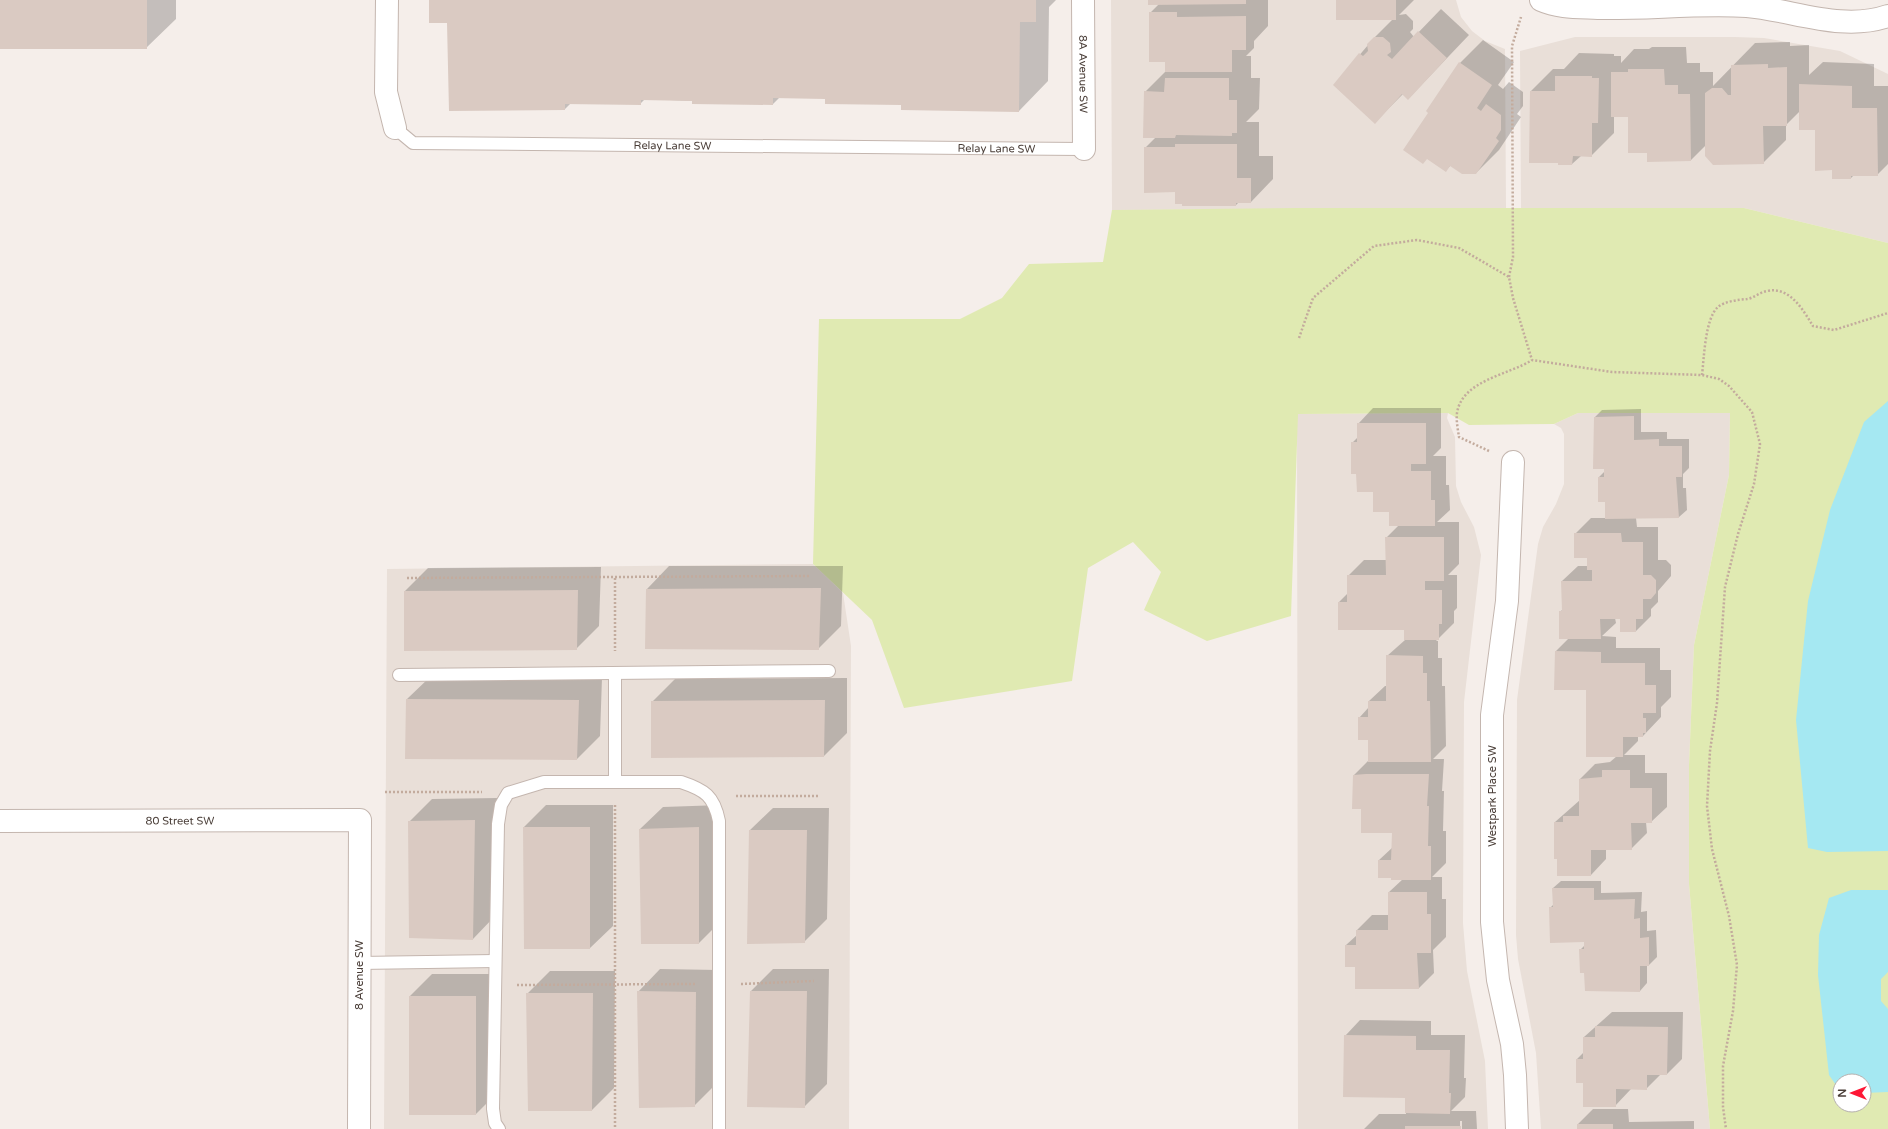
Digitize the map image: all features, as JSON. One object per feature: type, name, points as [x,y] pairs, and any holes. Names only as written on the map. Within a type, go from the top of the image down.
[{"type":"street","name":"Relay Lane SW","points":[[386,0],[386,92],[395,128]]},
{"type":"street","name":"8A Avenue SW","points":[[1083,0],[1084,149]]},
{"type":"street","points":[[1541,0],[1550,4],[1635,9],[1747,6],[1840,21],[1861,22],[1888,16]]},
{"type":"street","name":"Westpark Place SW","points":[[1513,462],[1506,601],[1492,715],[1492,922],[1498,980],[1512,1044],[1515,1068],[1517,1129]]},
{"type":"street","name":"80 Street SW","points":[[0,821],[360,820]]},
{"type":"street","name":"8 Avenue SW","points":[[359,1129],[360,820]]},
{"type":"lane","name":"Relay Lane SW","points":[[395,128],[413,143],[1084,149]]},
{"type":"lane","points":[[399,675],[829,671]]},
{"type":"lane","points":[[615,673],[615,782]]},
{"type":"lane","points":[[499,1129],[495,1123],[493,1109],[498,824],[501,805],[508,793],[544,782],[681,782],[698,788],[709,796],[717,808],[719,822],[719,1129]]},
{"type":"lane","points":[[359,963],[495,961]]},
{"type":"path","points":[[1523,13],[1512,46],[1513,257],[1509,277],[1532,360]]},
{"type":"path","points":[[1299,338],[1313,298],[1374,246],[1417,240],[1459,248],[1509,277]]},
{"type":"path","points":[[1702,375],[1708,326],[1717,307],[1727,302],[1751,298],[1768,290],[1784,292],[1798,302],[1813,326],[1834,330],[1888,313]]},
{"type":"path","points":[[1513,462],[1459,437],[1457,414],[1463,397],[1470,391],[1532,360],[1612,372],[1702,375],[1719,379],[1729,386],[1752,412],[1760,444],[1754,484],[1738,534],[1725,587],[1717,703],[1710,751],[1707,806],[1712,849],[1729,916],[1737,965],[1732,1011],[1723,1066],[1723,1107],[1726,1129]]},
{"type":"path","points":[[407,578],[809,576]]},
{"type":"path","points":[[615,578],[615,673]]},
{"type":"path","points":[[615,782],[615,1129]]},
{"type":"path","points":[[386,792],[508,793]]},
{"type":"path","points":[[709,796],[819,796]]},
{"type":"path","points":[[494,985],[719,984],[814,981]]},
{"type":"shaded area","points":[[1111,0],[1456,0],[1461,17],[1472,31],[1485,41],[1505,49],[1506,208],[1112,210]]},
{"type":"shaded area","points":[[1575,37],[1764,38],[1840,51],[1888,74],[1888,243],[1744,208],[1521,208],[1520,51]]},
{"type":"shaded area","points":[[1448,413],[1447,418],[1455,437],[1456,486],[1461,502],[1474,527],[1481,555],[1464,702],[1463,923],[1467,971],[1485,1061],[1488,1129],[1298,1129],[1297,414]]},
{"type":"shaded area","points":[[1578,413],[1730,413],[1729,475],[1694,645],[1689,765],[1689,884],[1710,1129],[1541,1129],[1536,1053],[1518,959],[1516,935],[1517,700],[1538,544],[1543,527],[1556,504],[1564,484],[1564,434],[1561,428],[1554,424]]},
{"type":"shaded area","points":[[813,564],[843,593],[851,646],[849,1129],[384,1129],[387,569]]},
{"type":"green space","points":[[1297,208],[1744,208],[1888,243],[1888,1129],[1710,1129],[1689,884],[1689,765],[1694,645],[1729,475],[1730,413],[1578,413],[1554,424],[1469,425],[1448,413],[1298,414],[1291,616],[1207,641],[1144,610],[1161,572],[1133,542],[1088,568],[1072,681],[904,708],[872,620],[813,564],[819,319],[960,319],[1002,298],[1029,264],[1103,262],[1112,210]]},
{"type":"water","points":[[1888,401],[1888,851],[1827,852],[1808,848],[1796,720],[1808,601],[1830,510],[1864,422]]},
{"type":"water","points":[[1851,890],[1888,890],[1888,972],[1881,979],[1881,1001],[1888,1009],[1888,1092],[1872,1093],[1872,1073],[1832,1073],[1832,1079],[1829,1075],[1818,975],[1819,935],[1829,898]]},
{"type":"building","points":[[0,0],[147,0],[147,49],[0,49]]},
{"type":"building","points":[[429,0],[1036,0],[1036,22],[1020,22],[1019,112],[901,110],[901,105],[825,104],[825,99],[773,98],[773,105],[692,104],[692,101],[641,100],[641,105],[565,104],[565,110],[449,111],[447,23],[429,23]]},
{"type":"building","points":[[1148,0],[1246,0],[1246,4],[1148,5]]},
{"type":"building","points":[[1336,0],[1396,0],[1396,20],[1336,20]]},
{"type":"building","points":[[1149,12],[1177,12],[1177,17],[1246,16],[1246,50],[1232,50],[1232,72],[1165,72],[1165,62],[1149,62]]},
{"type":"building","points":[[1418,31],[1447,58],[1408,100],[1402,94],[1375,124],[1333,85],[1359,53],[1363,56],[1368,51],[1367,44],[1374,37],[1383,37],[1390,43],[1391,52],[1387,55],[1392,59]]},
{"type":"building","points":[[1459,62],[1492,85],[1477,108],[1481,111],[1486,104],[1501,115],[1501,130],[1496,138],[1499,141],[1476,174],[1462,174],[1450,166],[1446,172],[1427,159],[1423,164],[1403,150],[1428,113],[1426,111]]},
{"type":"building","points":[[1768,64],[1768,68],[1787,67],[1787,126],[1763,126],[1764,164],[1713,165],[1705,156],[1705,93],[1712,88],[1722,88],[1728,95],[1731,95],[1731,65]]},
{"type":"building","points":[[1628,69],[1664,69],[1665,85],[1678,85],[1678,94],[1690,94],[1691,161],[1647,162],[1647,153],[1628,153],[1628,117],[1611,117],[1611,72],[1628,72]]},
{"type":"building","points":[[1555,76],[1592,76],[1592,78],[1599,78],[1598,123],[1592,123],[1592,157],[1573,156],[1572,165],[1558,165],[1558,163],[1529,163],[1530,91],[1555,91]]},
{"type":"building","points":[[1165,78],[1229,78],[1229,100],[1237,100],[1237,133],[1232,133],[1232,136],[1176,135],[1175,138],[1143,138],[1144,91],[1164,92]]},
{"type":"building","points":[[1799,84],[1852,86],[1852,108],[1877,108],[1878,176],[1851,176],[1851,179],[1832,179],[1832,170],[1815,171],[1815,130],[1799,130]]},
{"type":"building","points":[[1175,144],[1237,144],[1237,178],[1251,178],[1251,203],[1236,203],[1236,206],[1182,206],[1182,204],[1175,204],[1175,192],[1144,193],[1144,147],[1175,147]]},
{"type":"building","points":[[1634,416],[1634,440],[1659,439],[1659,446],[1682,446],[1682,477],[1676,477],[1679,518],[1605,519],[1605,502],[1598,502],[1598,477],[1604,477],[1604,469],[1593,469],[1594,417]]},
{"type":"building","points":[[1357,423],[1426,423],[1426,464],[1411,464],[1411,471],[1431,471],[1431,500],[1435,500],[1435,526],[1389,526],[1389,512],[1373,512],[1373,492],[1357,492],[1356,474],[1351,474],[1351,442],[1357,442]]},
{"type":"building","points":[[1574,533],[1621,533],[1622,542],[1643,542],[1643,575],[1651,575],[1656,580],[1656,593],[1651,599],[1643,599],[1643,619],[1636,619],[1636,632],[1620,632],[1620,619],[1600,619],[1601,639],[1559,639],[1559,611],[1562,611],[1561,581],[1592,581],[1592,570],[1587,570],[1587,558],[1574,558]]},
{"type":"building","points":[[1385,537],[1444,537],[1444,581],[1425,581],[1425,590],[1442,590],[1442,624],[1439,624],[1439,640],[1404,640],[1404,630],[1338,630],[1338,602],[1347,602],[1347,575],[1386,575]]},
{"type":"building","points":[[821,588],[819,650],[645,649],[646,589]]},
{"type":"building","points":[[578,590],[577,650],[404,651],[404,591]]},
{"type":"building","points":[[1555,651],[1601,652],[1601,663],[1645,663],[1645,685],[1656,685],[1656,713],[1643,713],[1643,718],[1646,718],[1646,733],[1643,733],[1643,737],[1623,737],[1623,757],[1586,757],[1586,690],[1554,690]]},
{"type":"building","points":[[1386,655],[1423,656],[1423,673],[1427,673],[1427,701],[1430,701],[1431,762],[1368,762],[1368,740],[1358,740],[1358,717],[1368,717],[1368,701],[1386,701]]},
{"type":"building","points":[[406,699],[579,700],[577,760],[405,759]]},
{"type":"building","points":[[825,700],[824,757],[651,758],[651,701]]},
{"type":"building","points":[[1602,770],[1630,770],[1630,788],[1652,788],[1652,823],[1631,823],[1632,850],[1591,850],[1591,876],[1557,876],[1557,859],[1554,859],[1554,822],[1563,822],[1563,816],[1579,816],[1579,779],[1602,777]]},
{"type":"building","points":[[1429,774],[1427,806],[1429,806],[1428,846],[1431,846],[1431,880],[1391,880],[1391,878],[1378,878],[1378,860],[1391,860],[1392,833],[1361,833],[1361,809],[1352,809],[1353,775]]},
{"type":"building","points":[[475,820],[473,940],[409,938],[408,821]]},
{"type":"building","points":[[523,827],[590,827],[590,949],[524,949]]},
{"type":"building","points":[[699,827],[699,944],[641,944],[639,829]]},
{"type":"building","points":[[749,830],[807,830],[805,943],[747,944]]},
{"type":"building","points":[[1552,888],[1594,888],[1594,900],[1635,899],[1634,919],[1640,918],[1640,938],[1649,937],[1649,966],[1640,966],[1640,992],[1585,991],[1584,973],[1580,973],[1579,949],[1584,949],[1584,942],[1550,943],[1549,907],[1553,907]]},
{"type":"building","points":[[1388,892],[1427,892],[1427,914],[1431,914],[1431,953],[1417,953],[1419,989],[1355,989],[1355,967],[1345,967],[1345,945],[1356,945],[1356,930],[1388,930]]},
{"type":"building","points":[[637,991],[696,992],[695,1107],[639,1108]]},
{"type":"building","points":[[750,991],[807,991],[805,1108],[747,1107]]},
{"type":"building","points":[[526,993],[593,993],[592,1111],[528,1111]]},
{"type":"building","points":[[409,996],[476,996],[476,1115],[409,1115]]},
{"type":"building","points":[[1595,1026],[1668,1027],[1667,1075],[1647,1075],[1647,1090],[1616,1089],[1616,1107],[1583,1107],[1583,1083],[1576,1083],[1576,1059],[1583,1059],[1583,1037],[1595,1037]]},
{"type":"building","points":[[1344,1035],[1416,1036],[1416,1050],[1450,1050],[1450,1114],[1405,1113],[1405,1098],[1343,1097]]},
{"type":"building","points":[[1577,1124],[1613,1124],[1613,1129],[1577,1129]]},
{"type":"building","points":[[1405,1126],[1461,1126],[1461,1129],[1405,1129]]}]
